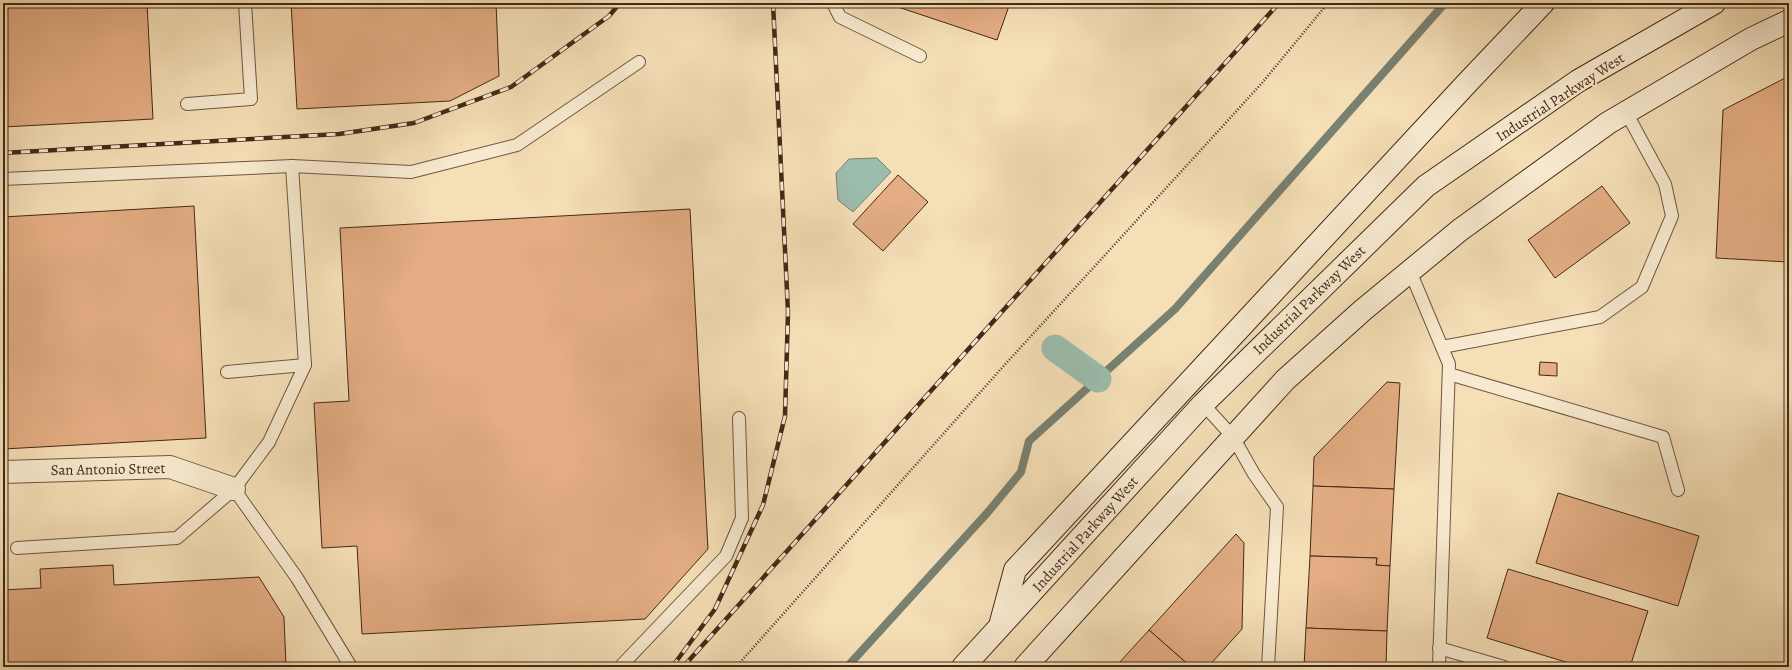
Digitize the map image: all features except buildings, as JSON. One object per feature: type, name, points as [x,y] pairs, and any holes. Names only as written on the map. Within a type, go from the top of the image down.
[{"type":"main road","points":[[1000,627],[1015,570],[1403,151],[1543,3]]},
{"type":"main road","name":"Industrial Parkway West","points":[[963,667],[1203,404],[1426,186],[1578,81],[1714,3]]},
{"type":"main road","points":[[1025,667],[1285,380],[1410,271],[1460,230],[1602,127],[1750,39],[1789,21]]},
{"type":"main road","name":"San Antonio Street","points":[[3,472],[170,467],[234,489]]},
{"type":"lane","points":[[187,104],[251,99],[245,3]]},
{"type":"lane","points":[[833,3],[840,17],[920,56]]},
{"type":"lane","points":[[3,179],[292,166],[411,172],[517,145],[639,62]]},
{"type":"lane","points":[[1442,347],[1600,317],[1642,287],[1672,216],[1665,184],[1626,112]]},
{"type":"lane","points":[[17,548],[177,538],[234,489],[269,442],[305,365],[292,166]]},
{"type":"lane","points":[[1410,271],[1449,364],[1439,667]]},
{"type":"lane","points":[[228,372],[305,365]]},
{"type":"lane","points":[[1449,374],[1663,437],[1678,490]]},
{"type":"lane","points":[[1203,404],[1232,437],[1254,474],[1277,507],[1268,667]]},
{"type":"lane","points":[[620,667],[726,556],[742,518],[739,418]]},
{"type":"lane","points":[[234,489],[297,578],[352,667]]},
{"type":"lane","points":[[1439,648],[1504,667]]},
{"type":"path","points":[[736,667],[1000,370],[1262,83],[1328,3]]},
{"type":"shaded area","points":[[877,158],[891,172],[853,212],[838,200],[836,173],[849,159]]},
{"type":"waterway","points":[[847,667],[988,512],[1021,472],[1029,441],[1175,309],[1445,3]]},
{"type":"waterway","points":[[1055,348],[1098,379]]},
{"type":"railway","points":[[3,153],[339,134],[414,123],[511,87],[609,16],[620,3]]},
{"type":"railway","points":[[672,667],[715,609],[763,505],[785,416],[788,312],[773,3]]},
{"type":"railway","points":[[683,667],[1279,3]]}]
